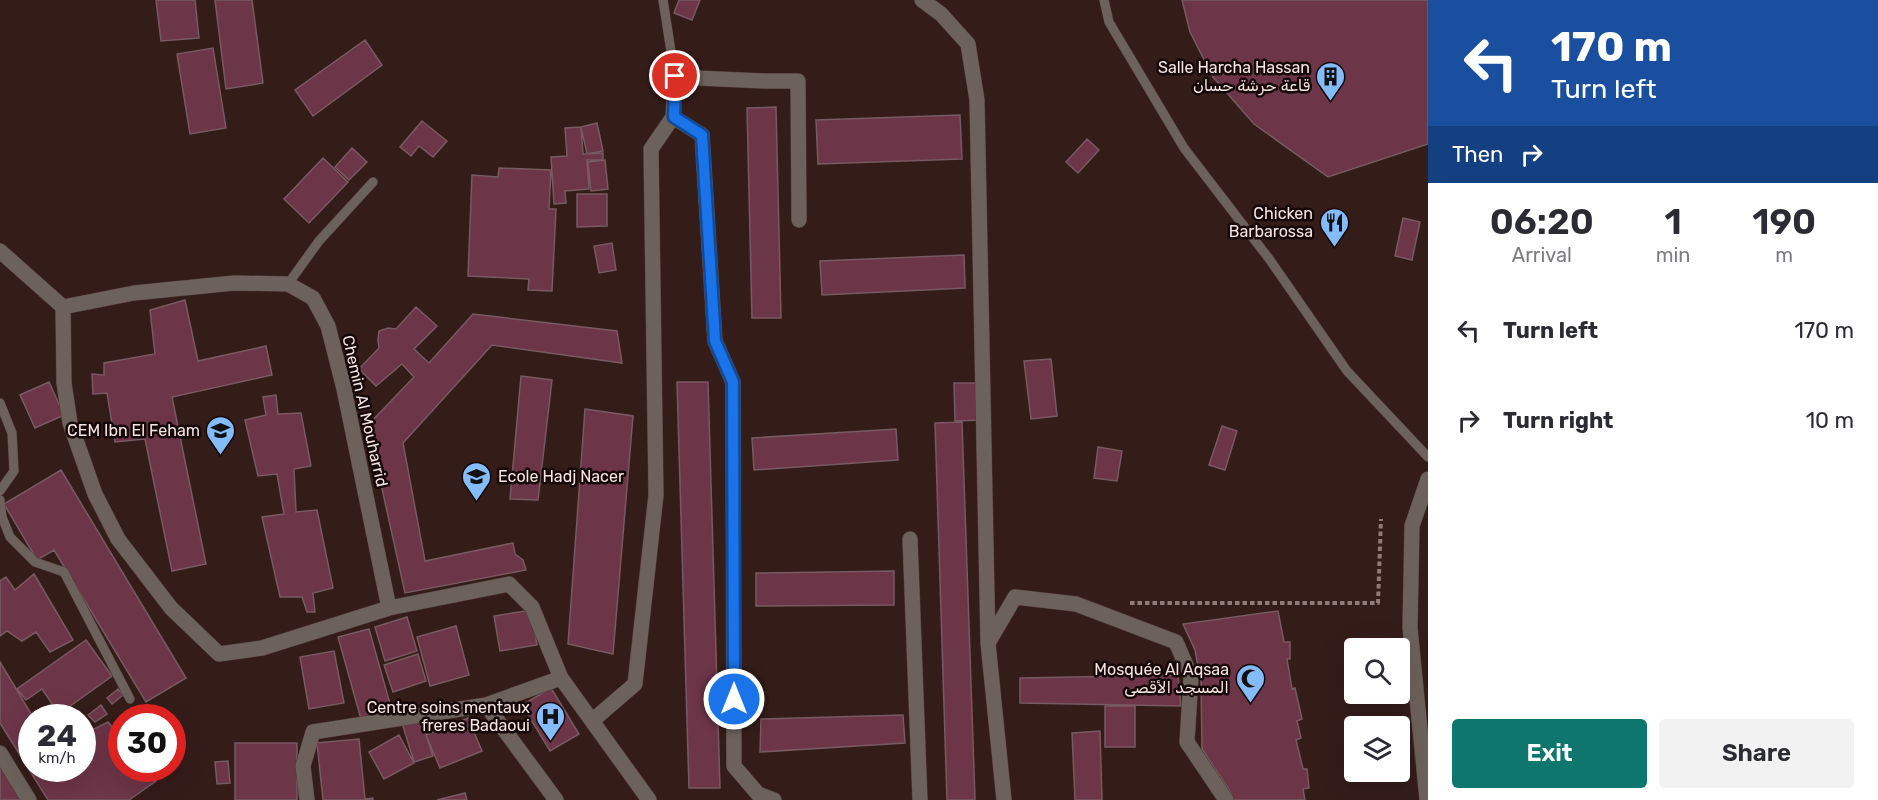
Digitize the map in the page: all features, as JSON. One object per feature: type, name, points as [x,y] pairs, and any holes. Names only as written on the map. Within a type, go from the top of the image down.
[{"type":"street","points":[[922,0],[941,14],[968,44],[977,100],[988,643],[1004,800]]},
{"type":"street","points":[[592,721],[635,684],[656,495],[651,149],[674,117],[675,76],[798,81],[799,220]]},
{"type":"street","points":[[674,117],[702,135],[715,341],[733,382],[734,766],[758,795],[774,800]]},
{"type":"street","points":[[0,251],[63,307],[64,383],[69,423],[95,494],[118,539],[171,608],[219,654],[262,648],[389,608],[509,584],[532,607],[561,678],[649,800]]},
{"type":"street","name":"Chemin Al Mouharrid","points":[[63,307],[145,292],[234,283],[288,284],[313,298],[328,326],[344,389],[389,608]]},
{"type":"street","points":[[1426,800],[1410,628],[1412,526],[1428,479]]},
{"type":"street","points":[[910,539],[920,800]]},
{"type":"street","points":[[988,643],[1015,597],[1076,604],[1176,642],[1191,677],[1187,742],[1226,800]]},
{"type":"street","points":[[307,800],[303,766],[313,732],[486,705],[561,678]]},
{"type":"street","points":[[486,705],[556,800]]},
{"type":"street","points":[[0,753],[29,800]]},
{"type":"lane","points":[[663,0],[675,76]]},
{"type":"lane","points":[[1104,0],[1109,22],[1184,148],[1270,260],[1347,371],[1428,457]]},
{"type":"lane","points":[[288,284],[319,241],[373,182]]},
{"type":"lane","points":[[0,403],[12,433],[14,471],[0,491]]},
{"type":"lane","points":[[0,500],[2,517],[10,537],[34,562],[64,572],[130,699]]},
{"type":"path","points":[[1122,603],[1378,603],[1381,519]]},
{"type":"building","points":[[156,0],[195,0],[199,38],[161,41]]},
{"type":"building","points":[[215,0],[252,0],[263,83],[226,89]]},
{"type":"building","points":[[679,0],[700,0],[692,20],[674,13]]},
{"type":"building","name":"Salle Harcha Hassan قاعة حرشة حسان","points":[[1182,0],[1428,0],[1428,144],[1328,177],[1254,124],[1213,77],[1190,32]]},
{"type":"building","points":[[365,40],[382,65],[313,116],[295,90]]},
{"type":"building","points":[[213,48],[226,128],[190,134],[177,54]]},
{"type":"building","points":[[776,107],[781,318],[752,318],[747,108]]},
{"type":"building","points":[[960,115],[962,159],[818,164],[816,120]]},
{"type":"building","points":[[422,121],[447,141],[433,157],[419,146],[411,156],[400,147]]},
{"type":"building","points":[[597,123],[603,151],[587,154],[581,127]]},
{"type":"building","points":[[581,127],[583,154],[603,153],[603,160],[587,160],[589,189],[565,191],[566,203],[554,204],[551,157],[567,156],[565,128]]},
{"type":"building","points":[[1087,139],[1099,150],[1078,173],[1066,162]]},
{"type":"building","points":[[352,148],[367,162],[349,180],[335,167]]},
{"type":"building","points":[[323,158],[348,182],[309,223],[284,199]]},
{"type":"building","points":[[605,160],[608,189],[591,191],[588,162]]},
{"type":"building","points":[[499,168],[551,170],[549,209],[556,209],[552,291],[528,290],[529,279],[468,276],[472,175],[498,177]]},
{"type":"building","points":[[577,194],[607,194],[607,226],[577,227]]},
{"type":"building","points":[[1403,218],[1420,222],[1412,260],[1395,256]]},
{"type":"building","points":[[612,243],[616,270],[599,273],[594,246]]},
{"type":"building","points":[[964,255],[965,288],[822,295],[820,261]]},
{"type":"building","points":[[185,300],[198,361],[266,346],[272,375],[172,397],[206,564],[172,571],[145,439],[115,442],[107,393],[93,394],[92,374],[104,375],[104,363],[155,354],[150,310]]},
{"type":"building","points":[[416,307],[437,326],[414,349],[429,363],[473,314],[617,331],[622,363],[492,345],[403,443],[425,561],[513,543],[515,554],[523,560],[526,570],[405,593],[368,425],[414,377],[402,364],[376,386],[359,369],[379,348],[379,331],[388,328],[396,329]]},
{"type":"building","points":[[1051,359],[1057,416],[1031,419],[1024,361]]},
{"type":"building","points":[[521,376],[552,380],[538,500],[510,499]]},
{"type":"building","points":[[49,382],[64,415],[35,428],[20,395]]},
{"type":"building","points":[[677,382],[708,382],[720,788],[689,788]]},
{"type":"building","points":[[954,383],[980,383],[981,420],[955,421]]},
{"type":"building","points":[[276,395],[278,414],[301,413],[311,466],[294,469],[296,512],[317,510],[333,588],[313,593],[315,612],[307,612],[302,597],[280,597],[262,517],[284,514],[277,474],[258,476],[245,420],[266,415],[263,397]]},
{"type":"building","points":[[585,409],[633,416],[613,654],[568,644]]},
{"type":"building","points":[[962,422],[975,800],[947,800],[935,423]]},
{"type":"building","points":[[1222,426],[1237,431],[1225,470],[1209,465]]},
{"type":"building","points":[[896,429],[898,460],[754,470],[752,438]]},
{"type":"building","points":[[1098,447],[1122,451],[1117,481],[1094,478]]},
{"type":"building","points":[[61,470],[186,678],[146,702],[54,550],[37,560],[4,504]]},
{"type":"building","points":[[894,571],[894,605],[756,606],[756,573]]},
{"type":"building","points":[[34,574],[73,640],[50,652],[36,632],[22,641],[7,631],[0,636],[0,581],[6,577],[15,590]]},
{"type":"building","points":[[531,610],[537,645],[500,651],[494,616]]},
{"type":"building","name":"Mosquée Al Aqsaa المسجد الأقصى","points":[[1278,611],[1284,642],[1290,642],[1290,659],[1287,659],[1292,689],[1295,688],[1302,719],[1297,721],[1301,738],[1296,740],[1303,769],[1307,769],[1309,788],[1303,789],[1305,800],[1233,800],[1230,791],[1202,749],[1201,682],[1195,650],[1183,624]]},
{"type":"building","points":[[407,617],[417,651],[385,661],[375,627]]},
{"type":"building","points":[[456,626],[469,675],[430,686],[417,637]]},
{"type":"building","points":[[369,629],[392,711],[361,719],[338,637]]},
{"type":"building","points":[[86,640],[112,676],[73,704],[52,704],[42,689],[26,700],[17,689]]},
{"type":"building","points":[[334,651],[344,703],[309,709],[300,657]]},
{"type":"building","points":[[418,654],[426,681],[393,692],[384,665]]},
{"type":"building","points":[[0,662],[25,704],[18,704],[18,752],[0,723]]},
{"type":"building","points":[[1178,675],[1181,706],[1020,703],[1020,678]]},
{"type":"building","points":[[551,688],[579,734],[550,751],[522,705]]},
{"type":"building","points":[[118,689],[123,695],[112,704],[107,698]]},
{"type":"building","points":[[101,705],[107,714],[96,721],[96,709]]},
{"type":"building","points":[[1105,706],[1135,706],[1135,747],[1105,747]]},
{"type":"building","points":[[903,715],[905,743],[760,752],[761,719]]},
{"type":"building","points":[[468,718],[482,751],[440,768],[426,735]]},
{"type":"building","points":[[421,720],[433,756],[414,762],[403,726]]},
{"type":"building","points":[[108,722],[108,782],[155,782],[129,800],[48,800],[37,782],[96,782],[96,728]]},
{"type":"building","points":[[1100,731],[1102,800],[1075,800],[1072,733]]},
{"type":"building","points":[[399,735],[414,763],[384,779],[369,752]]},
{"type":"building","points":[[359,739],[365,799],[373,798],[373,800],[323,800],[317,743]]},
{"type":"building","points":[[235,743],[297,743],[297,800],[235,800]]},
{"type":"building","points":[[0,759],[23,800],[0,800]]},
{"type":"building","points":[[228,761],[230,783],[217,784],[215,762]]},
{"type":"building","points":[[465,793],[467,800],[437,800]]},
{"type":"place","name":"Salle Harcha Hassan قاعة حرشة حسان","points":[[1331,102]]},
{"type":"place","name":"Chicken Barbarossa","points":[[1334,248]]},
{"type":"place","name":"CEM Ibn El Feham","points":[[221,456]]},
{"type":"place","name":"Ecole Hadj Nacer","points":[[477,502]]},
{"type":"place","name":"Mosquée Al Aqsaa المسجد الأقصى","points":[[1250,704]]},
{"type":"place","name":"Centre soins mentaux freres Badaoui","points":[[551,742]]},
{"type":"route","points":[[675,76],[674,117],[702,135],[715,341],[733,382],[734,699]]}]
